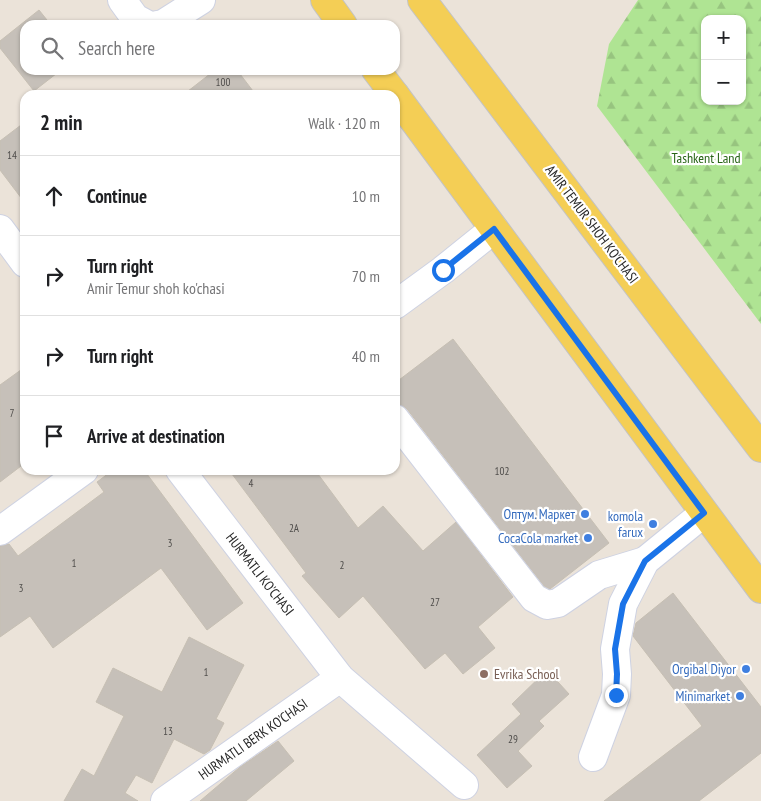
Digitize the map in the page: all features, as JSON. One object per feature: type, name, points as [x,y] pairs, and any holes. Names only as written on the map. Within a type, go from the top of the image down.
[{"type":"main road","points":[[325,0],[339,20]]},
{"type":"main road","name":"AMIR TEMUR SHOH KO'CHASI","points":[[422,0],[761,448]]},
{"type":"main road","points":[[380,75],[391,90]]},
{"type":"main road","points":[[400,102],[761,589]]},
{"type":"street","points":[[122,0],[135,18],[139,20]]},
{"type":"street","points":[[169,20],[201,0]]},
{"type":"street","points":[[0,229],[20,256]]},
{"type":"street","points":[[400,301],[494,229]]},
{"type":"street","points":[[400,425],[534,598],[547,605],[558,603],[599,575],[645,561],[704,513]]},
{"type":"street","points":[[0,530],[77,475]]},
{"type":"street","name":"HURMATLI KO'CHASI","points":[[184,475],[340,678],[412,738],[464,785]]},
{"type":"street","points":[[593,757],[616,695],[615,649],[623,604],[645,561]]},
{"type":"street","name":"HURMATLI BERK KO'CHASI","points":[[165,801],[340,678]]},
{"type":"green space","name":"Tashkent Land","points":[[638,0],[761,0],[761,324],[597,106],[609,44]]},
{"type":"building","points":[[39,10],[47,20],[26,20]]},
{"type":"building","points":[[20,25],[20,73],[0,48],[0,41]]},
{"type":"building","points":[[21,75],[55,75],[35,90],[33,90]]},
{"type":"building","points":[[209,75],[241,75],[252,90],[189,90]]},
{"type":"building","points":[[20,126],[20,196],[0,170],[0,141]]},
{"type":"building","points":[[453,339],[609,543],[550,589],[544,586],[407,409],[400,405],[400,379]]},
{"type":"building","points":[[20,371],[20,467],[0,482],[0,385]]},
{"type":"building","points":[[106,475],[148,475],[243,603],[207,630],[161,568],[53,648],[30,616],[0,637],[0,546],[9,544],[18,556],[104,492],[97,482]]},
{"type":"building","points":[[233,475],[319,475],[358,528],[383,506],[423,551],[456,522],[513,597],[478,627],[495,648],[463,674],[445,653],[425,669],[363,596],[339,618],[302,576],[306,573]]},
{"type":"building","points":[[673,593],[761,707],[761,753],[699,801],[604,801],[702,726],[633,636],[636,623]]},
{"type":"building","points":[[189,637],[244,665],[216,719],[224,723],[210,750],[204,754],[174,739],[152,783],[136,775],[125,793],[138,801],[64,801],[82,769],[94,776],[124,716],[96,702],[113,668],[162,692]]},
{"type":"building","points":[[547,670],[569,694],[539,721],[544,726],[518,751],[532,766],[507,788],[477,755],[521,714],[512,704]]},
{"type":"building","points":[[278,741],[294,761],[246,801],[200,801],[240,767]]},
{"type":"place","name":"Оптум. Маркет","points":[[585,514]]},
{"type":"place","name":"komola farux","points":[[653,524]]},
{"type":"place","name":"CocaCola market","points":[[588,538]]},
{"type":"place","name":"Orgibal Diyor","points":[[746,669]]},
{"type":"place","name":"Evrika School","points":[[484,674]]},
{"type":"place","name":"Minimarket","points":[[740,696]]},
{"type":"route","points":[[443,270],[494,229],[704,513],[645,561],[623,604],[615,649],[616,695]]}]
